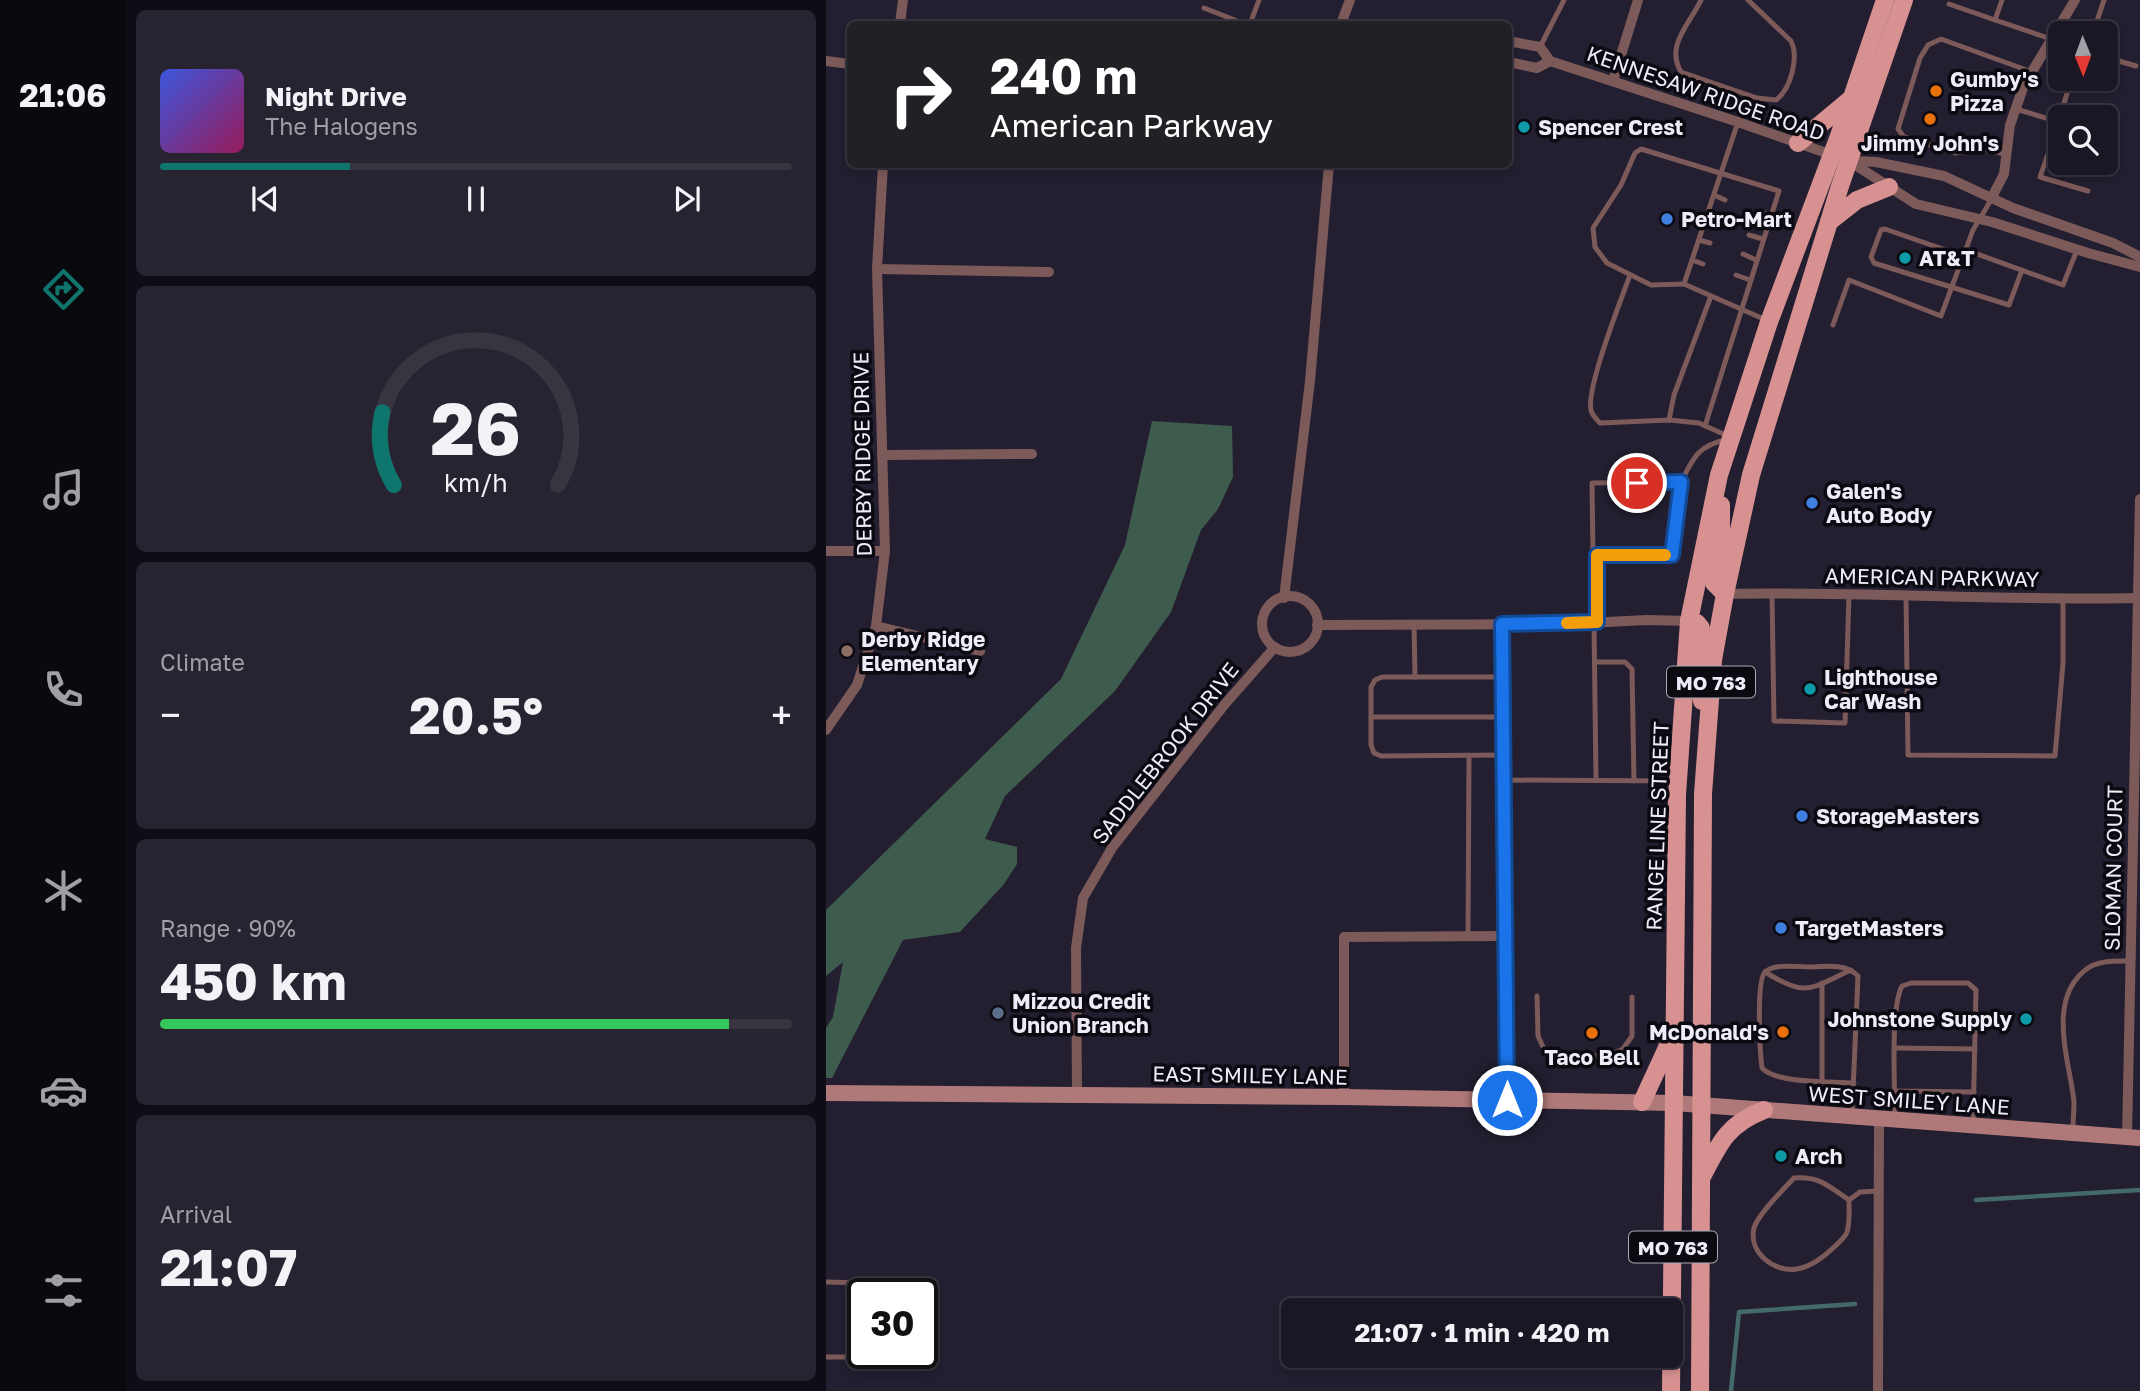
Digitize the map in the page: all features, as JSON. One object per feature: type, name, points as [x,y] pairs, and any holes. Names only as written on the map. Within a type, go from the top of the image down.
[{"type":"main road","name":"RANGE LINE STREET","points":[[1671,1391],[1678,781],[1689,621],[1722,466],[1769,321],[1852,98],[1885,0]]},
{"type":"main road","name":"MO 763","points":[[1700,1391],[1703,794],[1713,660],[1751,475],[1829,222],[1904,0]]},
{"type":"main road","points":[[1798,144],[1852,98]]},
{"type":"main road","points":[[1829,222],[1857,200],[1889,187]]},
{"type":"main road","points":[[1722,466],[1721,536],[1713,574],[1714,583],[1725,594]]},
{"type":"main road","points":[[1689,621],[1701,628],[1698,674],[1707,736]]},
{"type":"main road","points":[[1642,1102],[1675,1031]]},
{"type":"main road","points":[[1701,1178],[1719,1144],[1733,1126],[1764,1110]]},
{"type":"street","points":[[900,21],[903,0]]},
{"type":"street","points":[[1342,21],[1349,0]]},
{"type":"street","points":[[1613,81],[1638,0]]},
{"type":"street","points":[[2065,21],[2075,0]]},
{"type":"street","points":[[1512,42],[1540,47],[1550,61]]},
{"type":"street","points":[[1991,199],[2004,174],[2011,125],[2024,85],[2048,51]]},
{"type":"street","points":[[826,61],[847,64]]},
{"type":"street","name":"KENNESAW RIDGE ROAD","points":[[1512,63],[1537,68],[1550,61],[1849,161]]},
{"type":"street","points":[[1849,161],[1916,204],[1992,222],[2140,267]]},
{"type":"street","points":[[1849,161],[1876,162],[1944,176],[1991,199],[2113,243],[2140,257]]},
{"type":"street","name":"DERBY RIDGE DRIVE","points":[[826,730],[857,685],[876,626],[885,551],[877,269],[883,168]]},
{"type":"street","points":[[1284,598],[1310,381],[1329,168]]},
{"type":"street","points":[[877,269],[1049,272]]},
{"type":"street","points":[[882,455],[1032,454]]},
{"type":"street","name":"SLOMAN COURT","points":[[2134,1138],[2135,1007],[2131,961],[2140,499]]},
{"type":"street","points":[[826,551],[885,551]]},
{"type":"street","name":"AMERICAN PARKWAY","points":[[1725,594],[2063,600],[2138,598]]},
{"type":"street","points":[[1294,596],[1306,601],[1317,615],[1317,625],[1317,634],[1304,649],[1283,652],[1267,642],[1262,618],[1275,600],[1294,596]]},
{"type":"street","points":[[1317,625],[1689,621]]},
{"type":"street","points":[[1502,624],[1507,1100]]},
{"type":"street","points":[[876,626],[981,651]]},
{"type":"street","name":"SADDLEBROOK DRIVE","points":[[1077,1094],[1076,948],[1083,898],[1112,848],[1225,704],[1275,647]]},
{"type":"street","points":[[1344,1097],[1344,937],[1505,936]]},
{"type":"street","name":"EAST SMILEY LANE","points":[[826,1093],[1674,1102]]},
{"type":"street","name":"WEST SMILEY LANE","points":[[1674,1102],[2134,1138]]},
{"type":"street","points":[[1878,1391],[1879,1191],[1887,1120]]},
{"type":"lane","points":[[1251,21],[1259,0]]},
{"type":"lane","points":[[1540,47],[1564,0]]},
{"type":"lane","points":[[1701,0],[1676,44],[1675,58],[1681,72],[1757,97],[1776,100],[1788,86],[1794,47],[1748,0]]},
{"type":"lane","points":[[1995,20],[2002,0]]},
{"type":"lane","points":[[2097,21],[2104,0]]},
{"type":"lane","points":[[1949,4],[2048,38]]},
{"type":"lane","points":[[1204,8],[1237,21]]},
{"type":"lane","points":[[2007,154],[1983,149],[1956,153],[1903,136],[1898,130],[1920,58],[1927,45],[1941,39],[2032,72]]},
{"type":"lane","points":[[2118,61],[2136,66]]},
{"type":"lane","points":[[2016,109],[2048,116]]},
{"type":"lane","points":[[1684,285],[1738,122]]},
{"type":"lane","points":[[1705,426],[1740,309],[1779,191],[1641,149],[1635,153],[1620,185],[1593,228],[1595,247],[1607,263],[1651,285],[1684,285],[1711,296],[1740,309],[1769,321]]},
{"type":"lane","points":[[2048,153],[2040,177],[2088,191]]},
{"type":"lane","points":[[1714,195],[1725,200]]},
{"type":"lane","points":[[1833,325],[1849,280],[1941,316],[1978,219],[1991,199]]},
{"type":"lane","points":[[1758,211],[1771,216]]},
{"type":"lane","points":[[1706,218],[1717,222]]},
{"type":"lane","points":[[2022,270],[2008,305],[1874,263],[1871,257],[1881,230],[1885,229],[2022,270],[2063,285],[2077,250]]},
{"type":"lane","points":[[1749,235],[1763,239]]},
{"type":"lane","points":[[1699,240],[1710,243]]},
{"type":"lane","points":[[1743,254],[1756,260]]},
{"type":"lane","points":[[1692,260],[1703,264]]},
{"type":"lane","points":[[1630,275],[1608,336],[1591,397],[1591,410],[1600,423],[1669,420],[1705,426],[1731,438]]},
{"type":"lane","points":[[1736,275],[1750,280]]},
{"type":"lane","points":[[1669,420],[1674,395],[1711,296]]},
{"type":"lane","points":[[1681,482],[1592,483],[1593,555],[1672,555],[1681,482],[1694,456],[1708,443],[1731,438]]},
{"type":"lane","points":[[1596,780],[1597,555]]},
{"type":"lane","points":[[1772,593],[1774,721],[1846,723],[1849,595]]},
{"type":"lane","points":[[1906,596],[1908,755],[2055,756],[2063,663],[2063,600]]},
{"type":"lane","points":[[1414,624],[1415,677]]},
{"type":"lane","points":[[1595,662],[1625,662],[1632,668],[1634,781]]},
{"type":"lane","points":[[1503,677],[1375,680],[1371,687],[1371,745],[1374,753],[1381,756],[1503,755]]},
{"type":"lane","points":[[1371,717],[1503,717]]},
{"type":"lane","points":[[1468,936],[1469,756]]},
{"type":"lane","points":[[1504,780],[1678,781]]},
{"type":"lane","points":[[2073,1133],[2074,1105],[2064,1049],[2064,1012],[2071,987],[2088,968],[2109,961],[2131,961]]},
{"type":"lane","points":[[1852,1117],[1854,1083],[1858,976],[1851,970],[1836,966],[1774,967],[1765,972],[1761,980],[1760,994],[1762,1068],[1768,1074],[1782,1077],[1854,1083]]},
{"type":"lane","points":[[1765,972],[1787,986],[1800,989],[1851,970]]},
{"type":"lane","points":[[1822,983],[1822,1080]]},
{"type":"lane","points":[[1887,1120],[1895,1091],[1898,995],[1902,986],[1911,983],[1968,983],[1976,990],[1973,1126]]},
{"type":"lane","points":[[1537,996],[1538,1036],[1544,1049],[1555,1055],[1607,1056],[1623,1049],[1632,1036],[1632,997]]},
{"type":"lane","points":[[1896,1048],[1975,1049]]},
{"type":"lane","points":[[1895,1091],[1974,1092]]},
{"type":"lane","points":[[1810,1177],[1824,1182],[1849,1200],[1850,1217],[1846,1234],[1814,1263],[1798,1269],[1782,1270],[1758,1253],[1752,1239],[1755,1225],[1794,1178],[1810,1177]]},
{"type":"lane","points":[[1849,1200],[1860,1192],[1879,1191]]},
{"type":"lane","points":[[826,1282],[847,1283]]},
{"type":"lane","points":[[826,1357],[847,1357]]},
{"type":"green space","points":[[1152,421],[1232,426],[1233,477],[1218,509],[1201,530],[1171,612],[1115,691],[1005,796],[985,839],[1017,847],[1017,864],[1004,884],[960,932],[903,940],[832,1078],[826,1078],[826,1028],[833,1017],[843,962],[826,976],[826,910],[1061,679],[1125,545]]},
{"type":"waterway","points":[[1976,1200],[2140,1190]]},
{"type":"waterway","points":[[1731,1391],[1739,1312],[1855,1304]]},
{"type":"slow traffic","points":[[1567,623],[1597,622],[1597,555],[1665,555]]},
{"type":"place","name":"Gumby's Pizza","points":[[1936,91]]},
{"type":"place","name":"Jimmy John's","points":[[1930,119]]},
{"type":"place","name":"Spencer Crest","points":[[1524,127]]},
{"type":"place","name":"Petro-Mart","points":[[1667,219]]},
{"type":"place","name":"AT&T","points":[[1905,258]]},
{"type":"place","name":"Galen's Auto Body","points":[[1812,503]]},
{"type":"place","name":"Derby Ridge Elementary","points":[[847,651]]},
{"type":"place","name":"Lighthouse Car Wash","points":[[1810,689]]},
{"type":"place","name":"StorageMasters","points":[[1802,816]]},
{"type":"place","name":"TargetMasters","points":[[1781,928]]},
{"type":"place","name":"Mizzou Credit Union Branch","points":[[998,1013]]},
{"type":"place","name":"Johnstone Supply","points":[[2026,1019]]},
{"type":"place","name":"McDonald's","points":[[1783,1032]]},
{"type":"place","name":"Taco Bell","points":[[1592,1033]]},
{"type":"place","name":"Arch","points":[[1781,1156]]},
{"type":"route","points":[[1507,1100],[1502,624],[1597,622],[1597,555],[1672,555],[1681,482],[1637,483]]}]
